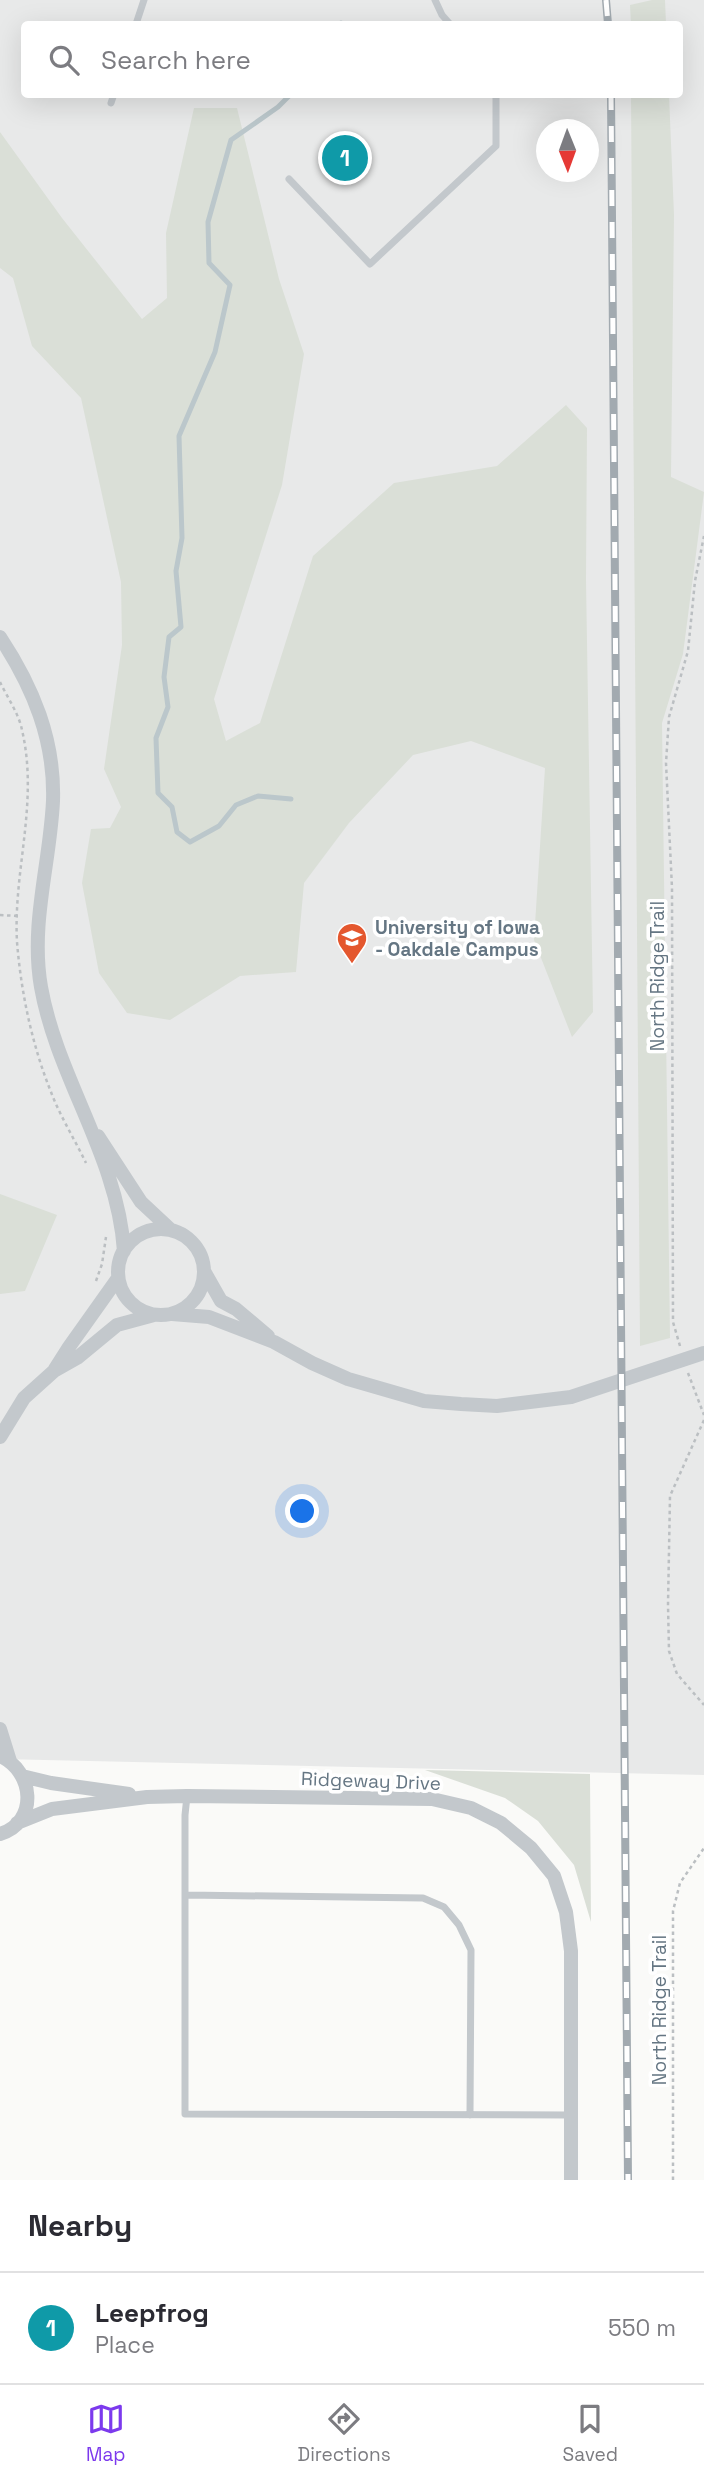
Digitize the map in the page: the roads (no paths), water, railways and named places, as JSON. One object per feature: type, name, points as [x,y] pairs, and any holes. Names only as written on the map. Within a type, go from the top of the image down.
[{"type":"street","points":[[0,637],[22,671],[46,734],[52,768],[53,802],[39,905],[38,954],[41,986],[50,1028],[89,1122],[119,1213],[124,1251]]},
{"type":"street","points":[[89,1122],[141,1202],[172,1231]]},
{"type":"street","points":[[155,1315],[130,1303],[122,1292],[118,1264],[133,1240],[145,1232],[160,1229],[187,1238],[197,1248],[203,1262],[201,1289],[193,1301],[172,1314]]},
{"type":"street","points":[[204,1270],[221,1301],[236,1309],[274,1342]]},
{"type":"street","points":[[54,1371],[118,1278]]},
{"type":"street","points":[[0,1437],[24,1398],[54,1371],[77,1358],[117,1325],[155,1315],[209,1317],[274,1342],[348,1379],[424,1401],[461,1404],[497,1406],[571,1397],[704,1353]]},
{"type":"street","points":[[0,1729],[5,1758],[23,1776],[26,1784],[28,1798],[17,1823]]},
{"type":"street","name":"Ridgeway Drive","points":[[23,1776],[42,1782],[147,1797]]},
{"type":"street","name":"Ridgeway Drive","points":[[0,1834],[17,1823],[52,1809],[147,1797],[187,1796],[432,1799],[471,1808],[501,1823],[531,1848],[554,1876],[566,1912],[571,1951],[570,2180]]},
{"type":"lane","points":[[137,21],[144,0]]},
{"type":"lane","points":[[435,0],[447,21]]},
{"type":"lane","points":[[289,179],[370,264],[496,146],[496,98]]},
{"type":"lane","points":[[187,1796],[186,2114],[570,2115]]},
{"type":"lane","points":[[187,1895],[423,1898],[444,1908],[459,1925],[471,1950],[470,2115]]},
{"type":"waterway","points":[[287,98],[231,140],[208,222],[209,263],[230,285],[215,352],[179,436],[182,538],[176,571],[181,627],[169,637],[164,677],[168,707],[156,738],[158,793],[172,807],[177,832],[190,842],[219,826],[236,805],[258,796],[291,799]]},
{"type":"railway","points":[[606,0],[608,21]]},
{"type":"railway","points":[[611,98],[628,2180]]},
{"type":"place","name":"Leepfrog","points":[[345,158]]},
{"type":"place","name":"University of Iowa - Oakdale Campus","points":[[352,965]]}]
